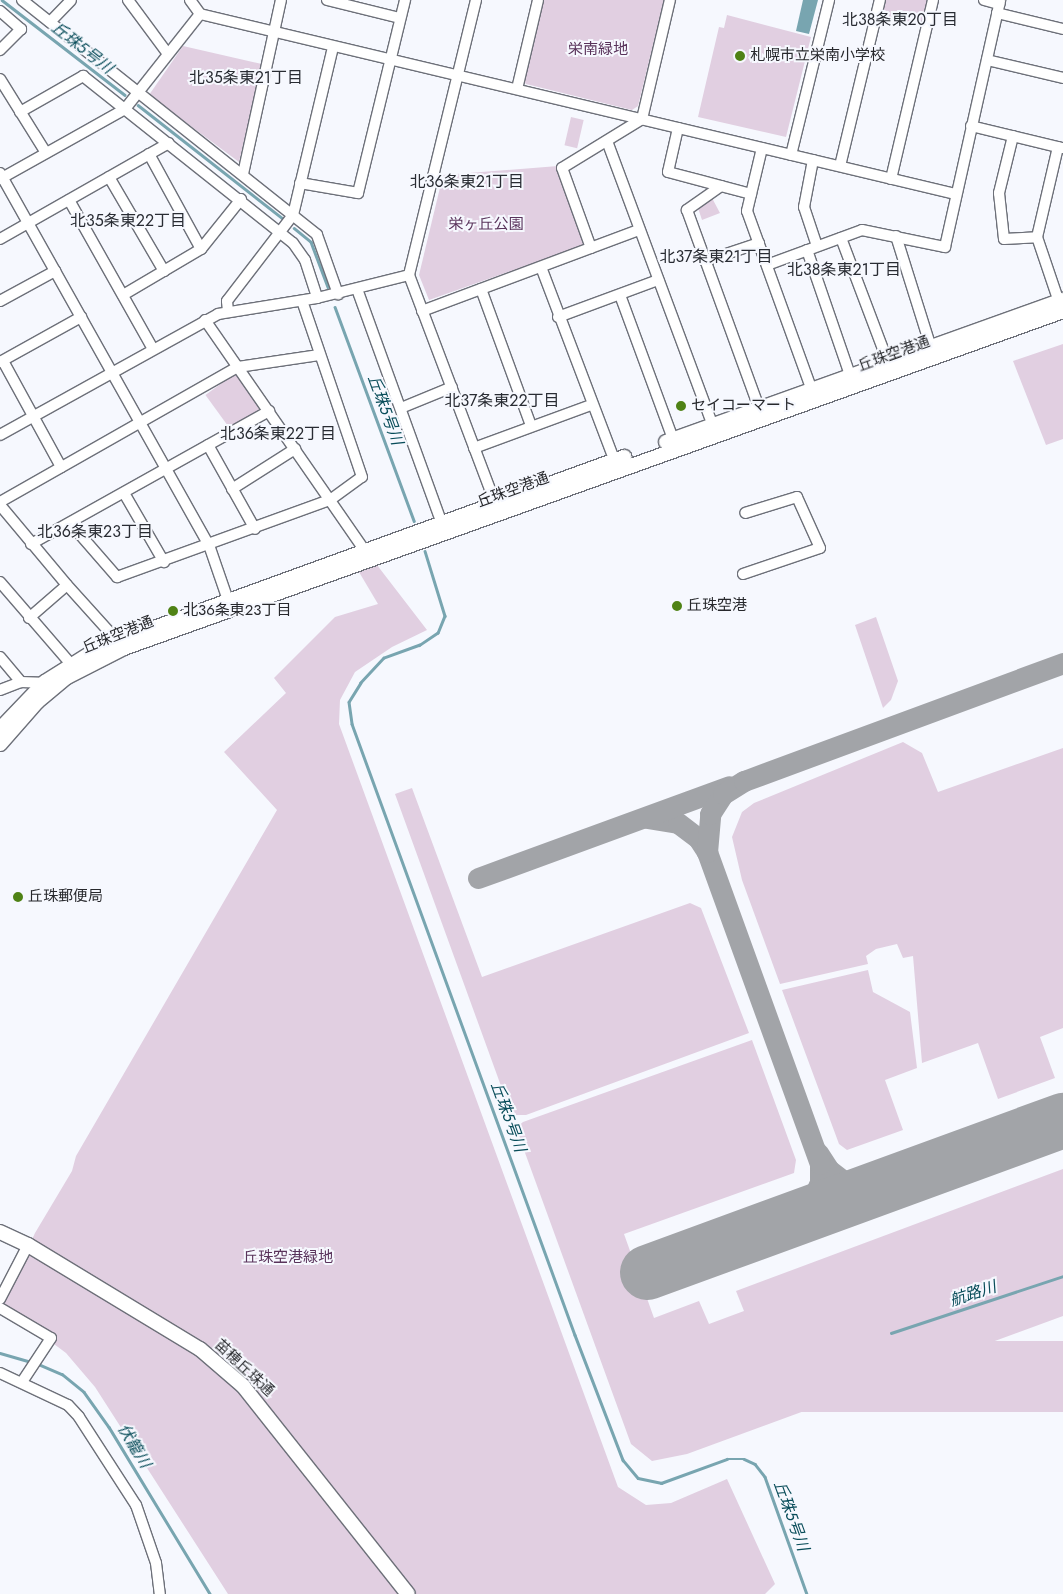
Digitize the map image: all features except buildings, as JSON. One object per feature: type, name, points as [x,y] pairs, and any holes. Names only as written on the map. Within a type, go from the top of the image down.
[{"type":"main road","name":"丘珠空港通","points":[[0,729],[50,684],[73,667],[120,644],[1062,304]]},
{"type":"main road","name":"丘珠空港通","points":[[616,465],[672,439],[714,429],[759,408],[813,394],[850,375],[889,367]]},
{"type":"main road","name":"丘珠空港通","points":[[229,604],[441,521],[496,508]]},
{"type":"main road","name":"丘珠空港通","points":[[0,744],[50,684]]},
{"type":"main road","name":"苗穂丘珠通","points":[[0,1232],[28,1245],[200,1349],[243,1386],[408,1594]]},
{"type":"street","points":[[22,0],[243,174],[317,235],[338,294]]},
{"type":"street","points":[[50,22],[71,0]]},
{"type":"street","points":[[128,0],[168,54]]},
{"type":"street","points":[[190,0],[200,14],[955,194]]},
{"type":"street","points":[[243,174],[281,0]]},
{"type":"street","points":[[327,0],[344,2],[400,18]]},
{"type":"street","points":[[300,183],[358,193],[405,0]]},
{"type":"street","points":[[476,0],[409,275],[496,508]]},
{"type":"street","points":[[517,89],[538,0]]},
{"type":"street","points":[[591,248],[562,168],[642,119],[670,0]]},
{"type":"street","points":[[791,155],[829,0]]},
{"type":"street","points":[[840,166],[880,0]]},
{"type":"street","points":[[891,179],[933,0]]},
{"type":"street","points":[[984,0],[1063,29]]},
{"type":"street","points":[[767,265],[862,230],[945,247],[955,194],[999,5]]},
{"type":"street","points":[[0,11],[21,29],[0,50]]},
{"type":"street","points":[[200,14],[125,109],[1,177],[209,545],[229,604]]},
{"type":"street","points":[[228,311],[227,301],[293,215],[333,47]]},
{"type":"street","points":[[987,60],[1063,78]]},
{"type":"street","points":[[20,112],[83,76],[242,199],[279,232],[305,260],[317,298]]},
{"type":"street","points":[[0,78],[46,153]]},
{"type":"street","points":[[971,126],[1060,148],[1036,237],[1062,304]]},
{"type":"street","points":[[678,128],[668,172],[751,194]]},
{"type":"street","points":[[1013,136],[999,193],[1004,239],[1036,237]]},
{"type":"street","points":[[607,141],[714,429]]},
{"type":"street","points":[[0,239],[169,143]]},
{"type":"street","points":[[762,148],[747,211],[813,394]]},
{"type":"street","points":[[149,154],[201,249]]},
{"type":"street","points":[[814,160],[804,207],[817,246]]},
{"type":"street","points":[[109,177],[164,271]]},
{"type":"street","points":[[721,186],[687,210],[759,408]]},
{"type":"street","points":[[123,295],[201,249],[242,199]]},
{"type":"street","points":[[69,200],[153,349]]},
{"type":"street","points":[[422,311],[639,230]]},
{"type":"street","points":[[896,236],[933,352]]},
{"type":"street","points":[[841,238],[889,367]]},
{"type":"street","points":[[705,261],[759,243]]},
{"type":"street","points":[[807,250],[850,375]]},
{"type":"street","points":[[541,267],[591,405],[616,465]]},
{"type":"street","points":[[0,301],[55,271]]},
{"type":"street","points":[[0,435],[205,320],[228,311],[338,294],[409,275]]},
{"type":"street","points":[[558,317],[658,280]]},
{"type":"street","points":[[357,289],[441,521]]},
{"type":"street","points":[[481,289],[532,426]]},
{"type":"street","points":[[620,295],[672,439]]},
{"type":"street","points":[[70,523],[117,577],[164,562],[330,500],[362,477],[318,355],[302,301]]},
{"type":"street","points":[[61,467],[2,361],[81,317]]},
{"type":"street","points":[[205,320],[364,550]]},
{"type":"street","points":[[120,644],[31,544],[0,503],[238,367],[318,355]]},
{"type":"street","points":[[400,408],[452,387]]},
{"type":"street","points":[[474,448],[591,405]]},
{"type":"street","points":[[31,544],[269,411]]},
{"type":"street","points":[[208,445],[255,529]]},
{"type":"street","points":[[232,488],[295,449]]},
{"type":"street","points":[[124,493],[164,562]]},
{"type":"street","points":[[743,574],[820,548],[798,497],[745,513]]},
{"type":"street","points":[[0,582],[73,667]]},
{"type":"street","points":[[29,618],[67,585]]},
{"type":"street","points":[[0,658],[21,682]]},
{"type":"street","points":[[0,690],[21,682],[50,684]]},
{"type":"street","points":[[0,1299],[28,1245]]},
{"type":"street","points":[[0,1308],[51,1338],[22,1382]]},
{"type":"street","points":[[0,1373],[68,1405],[111,1463],[136,1505],[156,1563],[160,1594]]},
{"type":"green space","name":"栄南緑地","points":[[542,0],[664,0],[638,106],[632,110],[526,84],[523,80]]},
{"type":"green space","points":[[885,0],[928,0],[922,25],[881,15]]},
{"type":"green space","points":[[727,15],[811,37],[786,137],[698,117],[719,27],[724,28]]},
{"type":"green space","points":[[183,46],[262,64],[239,162],[149,95]]},
{"type":"green space","points":[[571,117],[584,120],[577,148],[564,145]]},
{"type":"green space","name":"栄ヶ丘公園","points":[[558,166],[584,245],[429,300],[419,275],[443,175]]},
{"type":"green space","points":[[712,198],[720,213],[702,220],[698,208]]},
{"type":"green space","points":[[1063,344],[1063,439],[1046,445],[1013,361]]},
{"type":"green space","points":[[237,372],[262,407],[231,430],[205,395]]},
{"type":"green space","name":"丘珠空港緑地","points":[[377,565],[427,630],[392,647],[355,672],[340,700],[339,724],[618,1487],[646,1505],[671,1503],[727,1479],[775,1584],[765,1594],[228,1594],[95,1387],[66,1353],[2,1305],[35,1233],[72,1171],[76,1156],[277,810],[224,752],[286,693],[274,678],[335,617],[378,604],[359,572]]},
{"type":"green space","points":[[876,617],[898,681],[891,700],[883,708],[855,625]]},
{"type":"green space","points":[[903,742],[922,753],[938,792],[1063,748],[1063,1028],[1040,1037],[1055,1078],[998,1099],[978,1043],[922,1063],[913,956],[903,958],[897,944],[876,949],[866,956],[868,964],[780,984],[742,880],[732,837],[742,812],[754,803]]},
{"type":"green space","points":[[412,788],[482,977],[690,903],[701,908],[749,1033],[526,1115],[516,1115],[509,1108],[395,794]]},
{"type":"green space","points":[[868,970],[873,992],[910,1012],[917,1068],[885,1080],[903,1130],[847,1150],[839,1144],[782,990]]},
{"type":"green space","points":[[752,1040],[796,1160],[794,1173],[624,1234],[654,1318],[699,1301],[709,1324],[744,1311],[736,1291],[1063,1169],[1063,1316],[687,1454],[652,1461],[631,1444],[516,1128],[523,1122]]},
{"type":"green space","points":[[738,1341],[1063,1341],[1063,1412],[738,1412]]},
{"type":"water","points":[[803,0],[818,0],[809,34],[796,31]]},
{"type":"waterway","name":"丘珠５号川","points":[[2,0],[125,95]]},
{"type":"waterway","name":"丘珠５号川","points":[[138,105],[282,218]]},
{"type":"waterway","name":"丘珠５号川","points":[[294,228],[311,242],[328,287]]},
{"type":"waterway","name":"丘珠５号川","points":[[335,307],[414,521]]},
{"type":"waterway","name":"丘珠５号川","points":[[425,551],[445,616],[438,633],[420,645],[384,658],[361,683],[349,702],[352,724],[575,1335],[623,1460],[638,1478],[661,1483],[727,1459],[744,1459],[755,1464],[765,1477],[807,1594]]},
{"type":"waterway","name":"航路川","points":[[891,1333],[1063,1276]]},
{"type":"waterway","name":"伏籠川","points":[[0,1353],[32,1362]]},
{"type":"waterway","name":"伏籠川","points":[[38,1364],[62,1374],[84,1392],[109,1427],[210,1594]]},
{"type":"taxiway","points":[[788,1221],[813,1198],[820,1182],[820,1164],[707,852],[710,814],[723,794],[744,781],[1063,663]]},
{"type":"taxiway","points":[[478,878],[729,786]]},
{"type":"taxiway","points":[[647,818],[678,823],[698,838],[707,852]]},
{"type":"taxiway","points":[[818,1153],[829,1170],[845,1182],[860,1186],[888,1184]]},
{"type":"runway","points":[[647,1272],[1063,1120]]},
{"type":"place","name":"札幌市立栄南小学校","points":[[740,56]]},
{"type":"place","name":"セイコーマート","points":[[681,406]]},
{"type":"place","name":"丘珠空港","points":[[677,606]]},
{"type":"place","name":"北36条東23丁目","points":[[173,611]]},
{"type":"place","name":"丘珠郵便局","points":[[18,897]]},
{"type":"district","name":"北38条東20丁目","points":[[900,20]]},
{"type":"district","name":"北35条東21丁目","points":[[246,78]]},
{"type":"district","name":"北36条東21丁目","points":[[467,182]]},
{"type":"district","name":"北35条東22丁目","points":[[128,221]]},
{"type":"district","name":"北37条東21丁目","points":[[716,257]]},
{"type":"district","name":"北38条東21丁目","points":[[844,270]]},
{"type":"district","name":"北37条東22丁目","points":[[502,401]]},
{"type":"district","name":"北36条東22丁目","points":[[278,434]]},
{"type":"district","name":"北36条東23丁目","points":[[95,532]]}]
